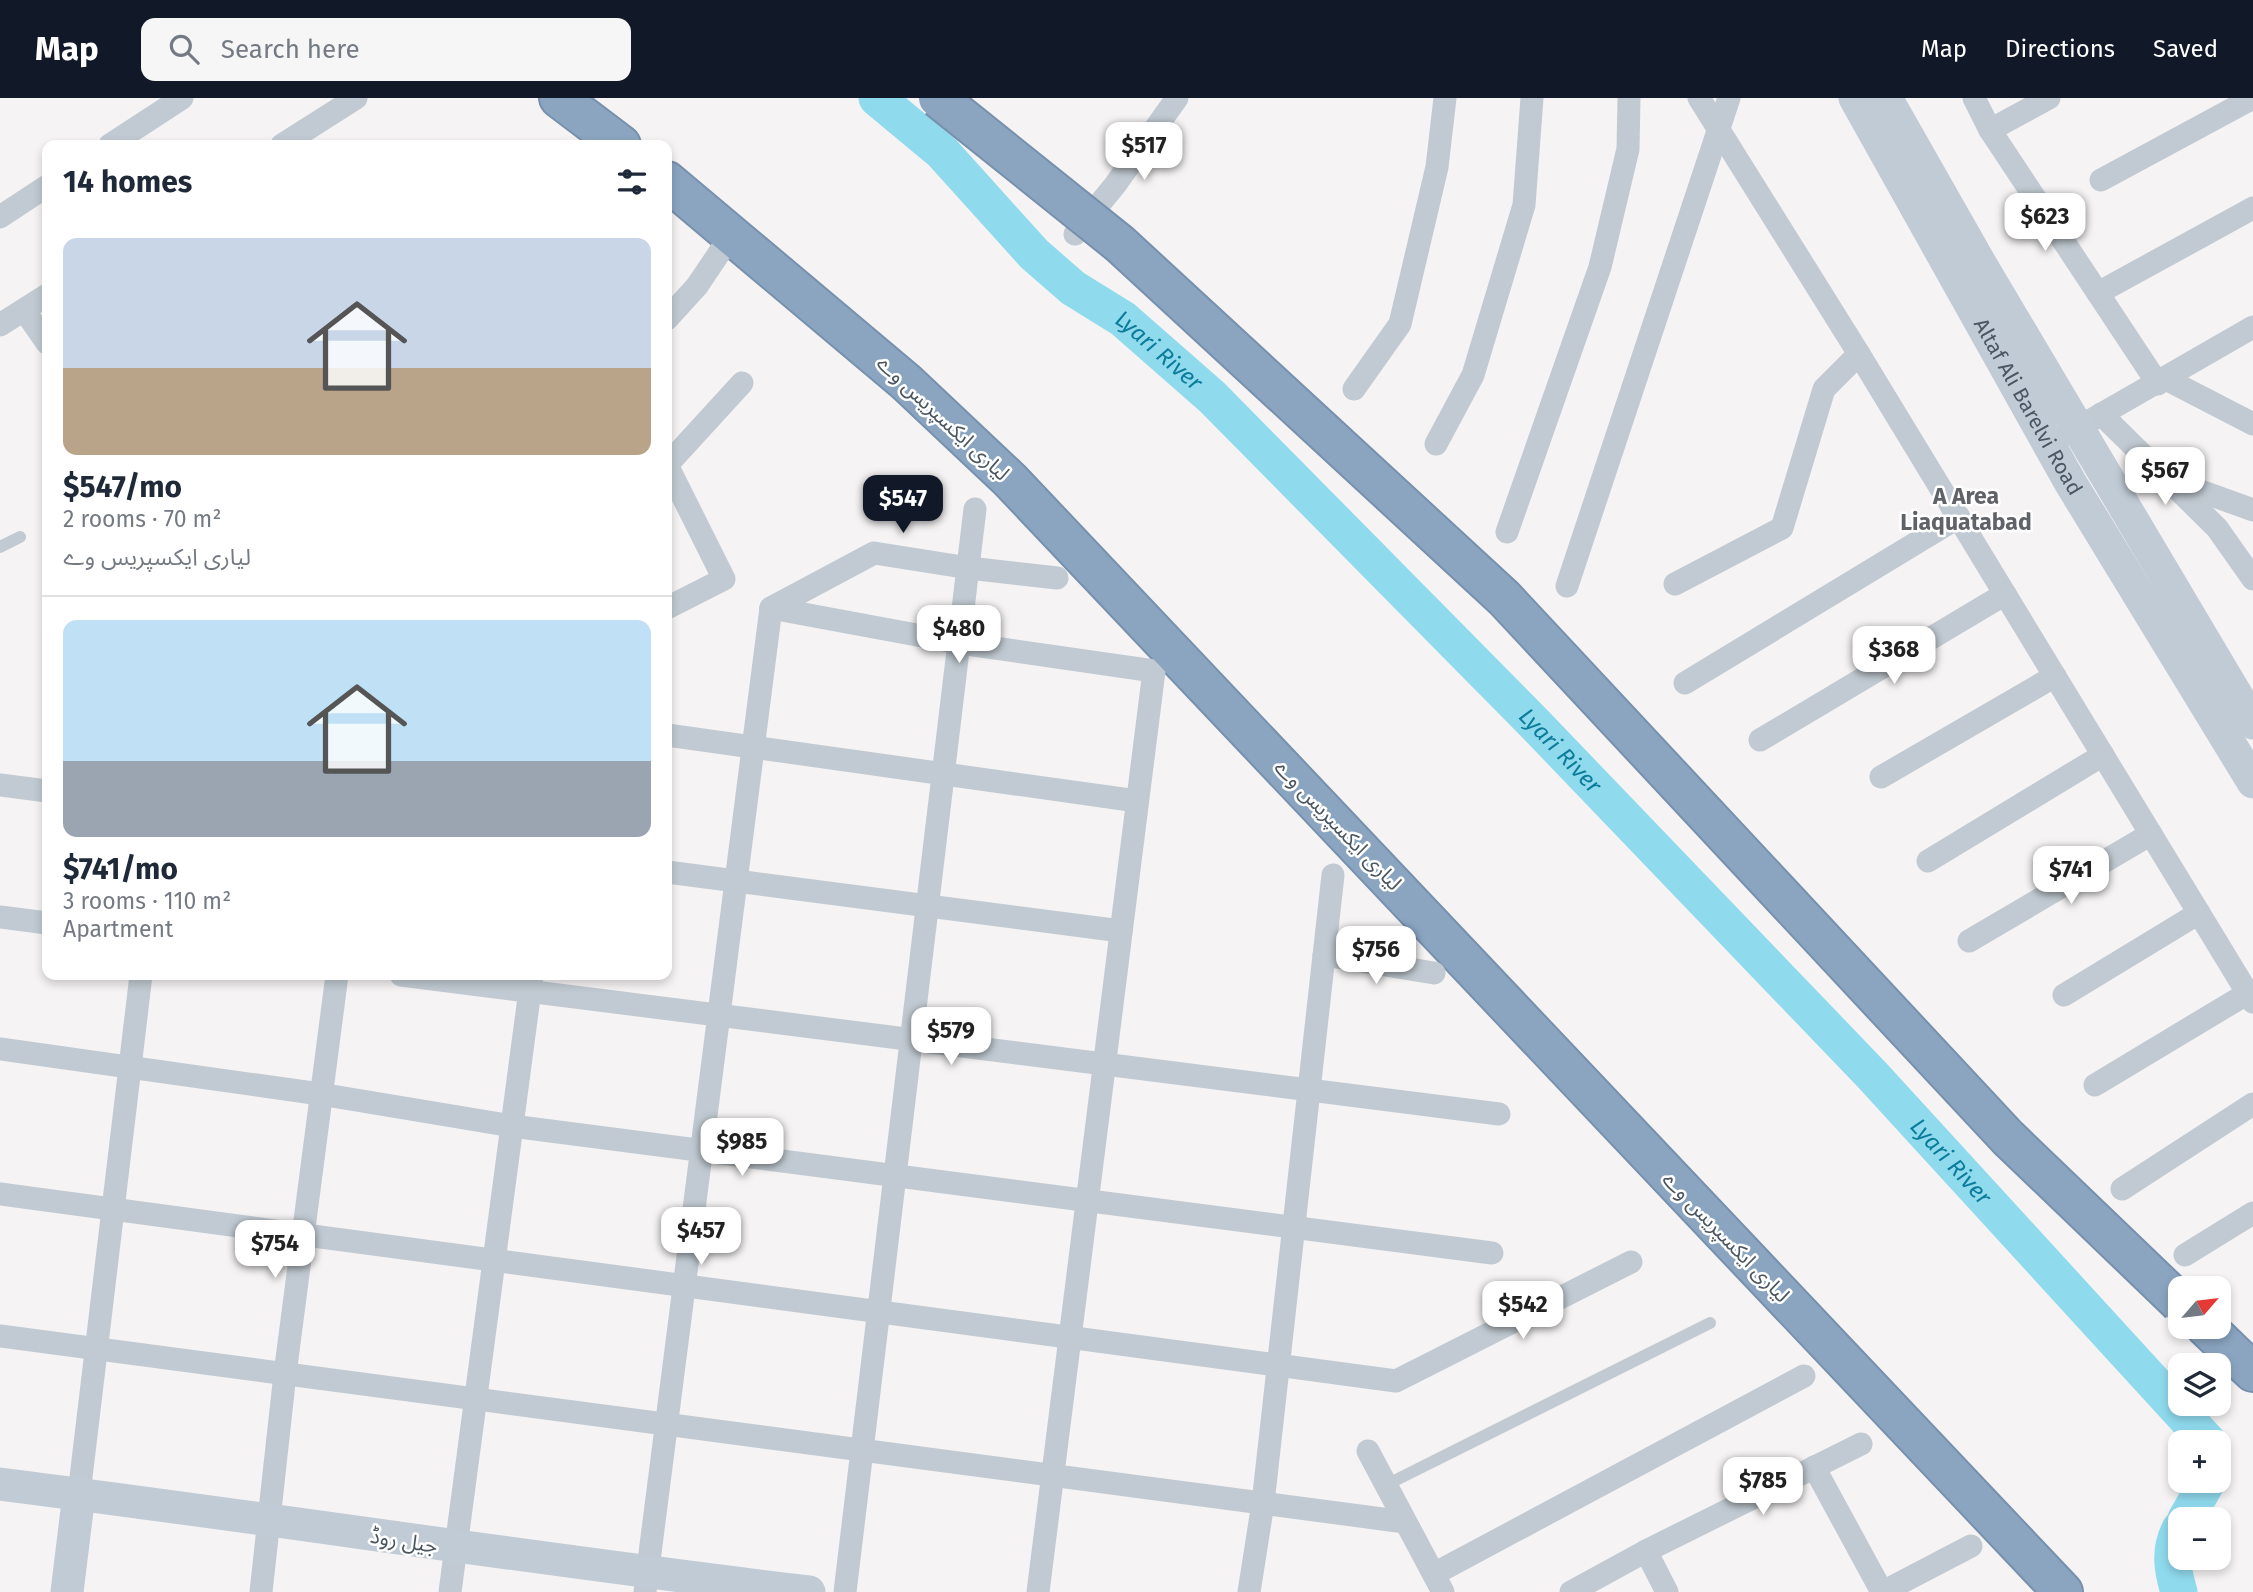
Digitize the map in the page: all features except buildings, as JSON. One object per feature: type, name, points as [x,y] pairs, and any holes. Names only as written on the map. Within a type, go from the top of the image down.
[{"type":"highway","points":[[559,98],[614,140]]},
{"type":"highway","points":[[938,98],[1121,244],[1504,598],[2008,1138],[2168,1291]]},
{"type":"highway","name":"لیاری ایکسپریس وے","points":[[672,185],[906,382],[1010,480],[2063,1592]]},
{"type":"highway","points":[[2219,1339],[2253,1372]]},
{"type":"main road","name":"Altaf Ali Barelvi Road","points":[[1855,98],[2049,444],[2253,782]]},
{"type":"main road","name":"Altaf Ali Barelvi Road","points":[[1886,98],[2089,421],[2253,723]]},
{"type":"main road","name":"جیل روڈ","points":[[0,1485],[270,1520],[455,1548],[646,1583],[809,1592]]},
{"type":"main road","points":[[67,1592],[79,1494]]},
{"type":"street","points":[[118,140],[182,98]]},
{"type":"street","points":[[290,140],[355,98]]},
{"type":"street","points":[[1354,389],[1400,324],[1437,167],[1444,98]]},
{"type":"street","points":[[1436,444],[1473,375],[1524,205],[1532,98]]},
{"type":"street","points":[[1507,532],[1600,267],[1628,149],[1629,98]]},
{"type":"street","points":[[1699,98],[1959,517],[2250,998],[2095,1086]]},
{"type":"street","points":[[1567,586],[1729,98]]},
{"type":"street","points":[[1974,98],[1990,130],[2098,293],[2162,381],[2253,424]]},
{"type":"street","points":[[1990,130],[2049,98]]},
{"type":"street","points":[[2102,180],[2253,98]]},
{"type":"street","points":[[1074,234],[1115,185],[1170,101]]},
{"type":"street","points":[[0,217],[42,189]]},
{"type":"street","points":[[2098,293],[2253,208]]},
{"type":"street","points":[[672,314],[697,286],[732,234]]},
{"type":"street","points":[[0,325],[42,298]]},
{"type":"street","points":[[24,310],[42,336]]},
{"type":"street","points":[[2049,444],[2253,327]]},
{"type":"street","points":[[1675,584],[1782,528],[1824,388],[1859,354]]},
{"type":"street","points":[[672,460],[742,383]]},
{"type":"street","points":[[2089,421],[2167,478],[2217,528],[2253,579]]},
{"type":"street","points":[[672,476],[724,579],[672,605]]},
{"type":"street","points":[[2167,478],[2253,510]]},
{"type":"street","points":[[845,1592],[975,509]]},
{"type":"street","points":[[1685,683],[1959,517]]},
{"type":"street","points":[[771,608],[874,553],[1057,578]]},
{"type":"street","points":[[1760,740],[2005,594]]},
{"type":"street","points":[[771,608],[960,643],[1154,671],[1038,1592]]},
{"type":"street","points":[[646,1583],[771,608]]},
{"type":"street","points":[[1881,777],[2055,676]]},
{"type":"street","points":[[672,736],[1137,800]]},
{"type":"street","points":[[1928,861],[2103,755]]},
{"type":"street","points":[[0,785],[42,790]]},
{"type":"street","points":[[1969,941],[2151,834]]},
{"type":"street","points":[[672,873],[1121,931]]},
{"type":"street","points":[[1249,1592],[1263,1503],[1292,1227],[1311,1091],[1333,874]]},
{"type":"street","points":[[2064,995],[2199,913]]},
{"type":"street","points":[[0,916],[42,922]]},
{"type":"street","points":[[1324,955],[1434,973]]},
{"type":"street","points":[[79,1494],[140,980]]},
{"type":"street","points":[[261,1592],[285,1374],[336,980]]},
{"type":"street","points":[[482,980],[531,983],[719,1016],[1499,1114]]},
{"type":"street","points":[[450,1592],[531,983]]},
{"type":"street","points":[[0,1049],[320,1094],[512,1126],[1492,1253]]},
{"type":"street","points":[[2122,1189],[2253,1104]]},
{"type":"street","points":[[0,1194],[303,1237],[1396,1381],[1631,1262]]},
{"type":"street","points":[[2185,1255],[2253,1213]]},
{"type":"street","points":[[0,1336],[1405,1522]]},
{"type":"street","points":[[1368,1451],[1439,1583],[1804,1376]]},
{"type":"street","points":[[1571,1592],[1646,1551],[1861,1444]]},
{"type":"street","points":[[1815,1467],[1882,1592],[1971,1546]]},
{"type":"street","points":[[1646,1551],[1667,1592]]},
{"type":"lane","points":[[0,547],[20,537]]},
{"type":"lane","points":[[1386,1485],[1710,1322]]},
{"type":"waterway","name":"Lyari River","points":[[877,98],[942,152],[1034,254],[1073,288],[1123,319],[1212,397],[1535,724],[1872,1075],[2197,1430]]},
{"type":"waterway","name":"Lyari River","points":[[2193,1507],[2201,1493]]},
{"type":"waterway","name":"Lyari River","points":[[2174,1570],[2179,1592]]},
{"type":"district","name":"A Area Liaquatabad","points":[[1966,509]]}]
